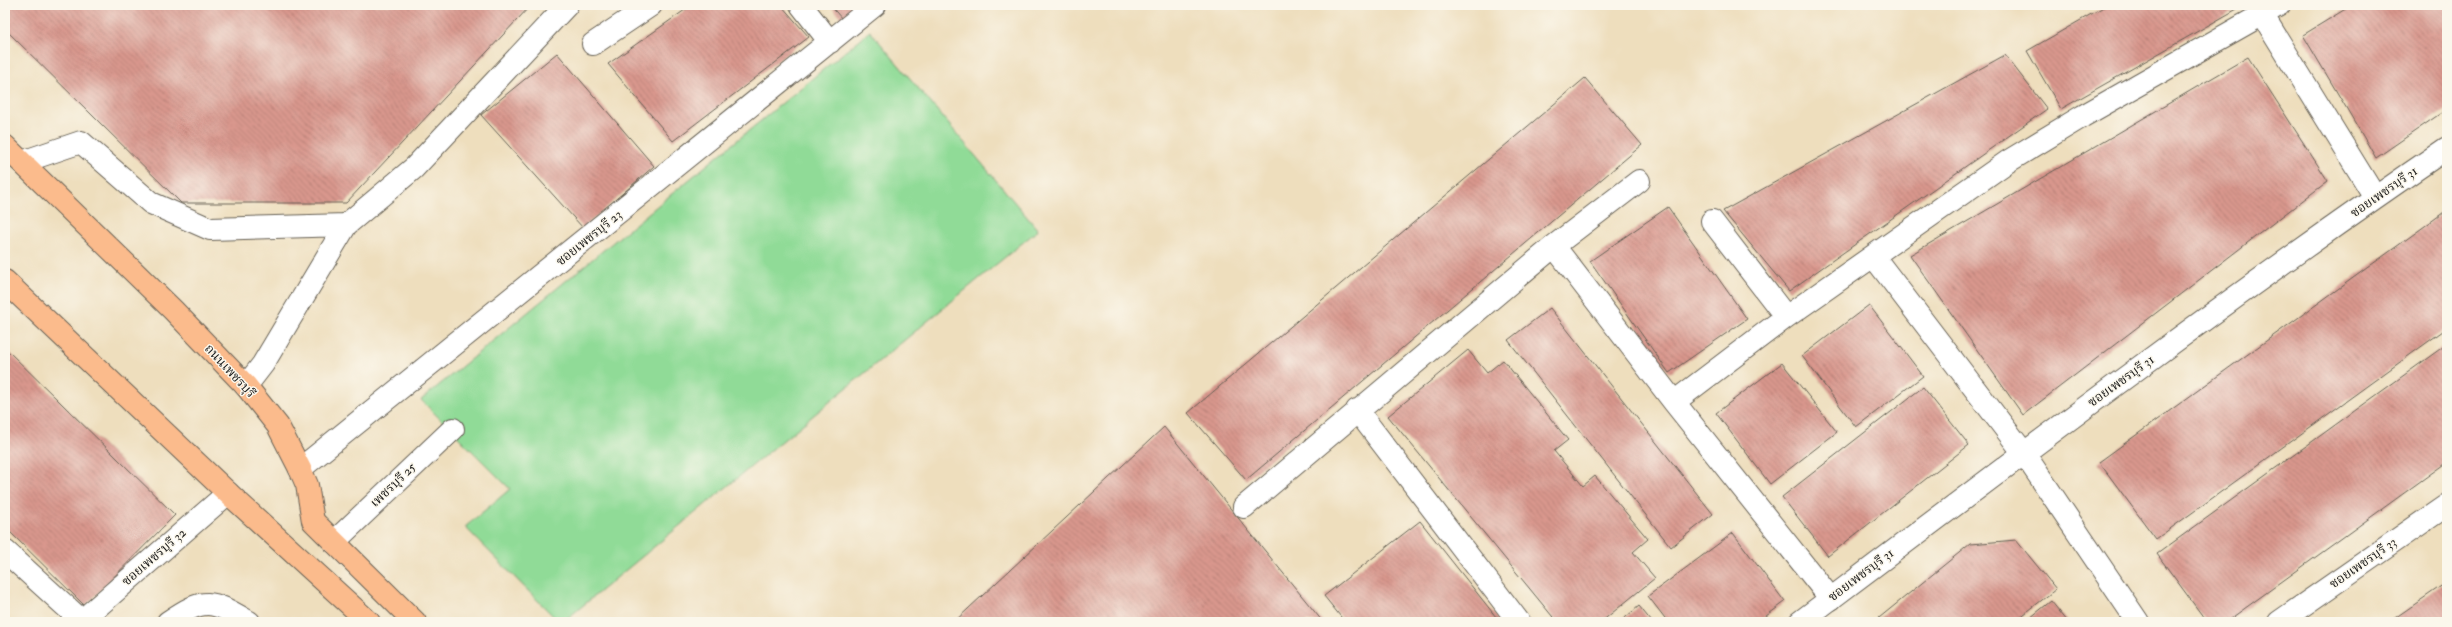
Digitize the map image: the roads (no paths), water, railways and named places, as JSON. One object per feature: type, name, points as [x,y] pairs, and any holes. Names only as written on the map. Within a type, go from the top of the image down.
[{"type":"main road","name":"ถนนเพชรบุรี","points":[[5,146],[246,386],[278,426],[307,485],[314,521],[415,622]]},
{"type":"main road","points":[[5,281],[228,492],[369,622]]},
{"type":"street","points":[[246,386],[263,364],[346,225],[414,168],[567,5]]},
{"type":"street","points":[[594,44],[651,5]]},
{"type":"street","points":[[801,5],[830,42]]},
{"type":"street","name":"ซอยเพชรบุรี 23","points":[[300,470],[875,5]]},
{"type":"street","points":[[1674,402],[1786,317],[1874,257],[2007,162],[2083,116],[2271,10],[2376,197]]},
{"type":"street","points":[[22,162],[81,142],[151,203],[210,229],[346,225]]},
{"type":"street","name":"ซอยเพชรบุรี 31","points":[[1800,622],[2023,452],[2376,197],[2447,148]]},
{"type":"street","points":[[1244,507],[1356,410],[1554,246],[1639,181]]},
{"type":"street","points":[[1712,221],[1786,317]]},
{"type":"street","points":[[1554,246],[1674,402],[1831,599]]},
{"type":"street","points":[[1874,257],[2023,452],[2138,622]]},
{"type":"street","points":[[1356,410],[1520,622]]},
{"type":"street","name":"เพชรบุรี 25","points":[[334,542],[453,429]]},
{"type":"street","name":"ซอยเพชรบุรี 32","points":[[81,621],[228,492]]},
{"type":"street","name":"ซอยเพชรบุรี 33","points":[[2278,622],[2447,505]]},
{"type":"street","points":[[5,552],[81,621]]},
{"type":"street","points":[[168,622],[183,612],[203,603],[221,606],[249,622]]}]
